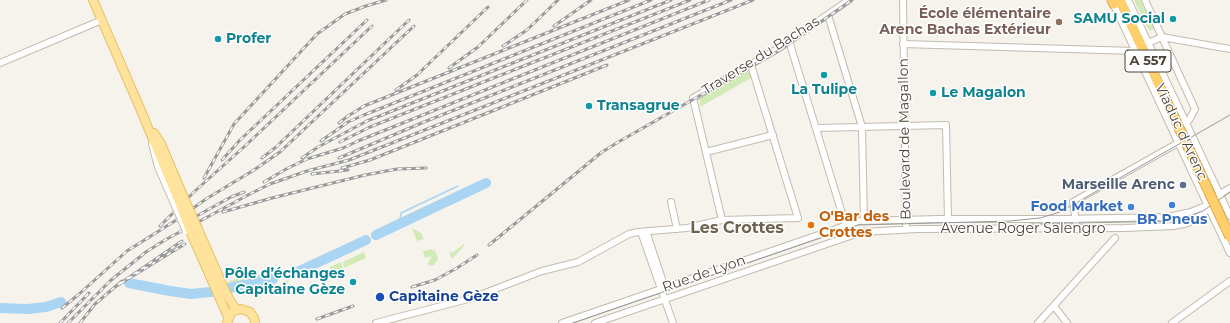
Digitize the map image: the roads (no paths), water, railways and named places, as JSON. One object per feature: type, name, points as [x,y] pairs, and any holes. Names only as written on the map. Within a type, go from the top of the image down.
[{"type":"highway","name":"Viaduc d'Arenc","points":[[1118,2],[1230,237]]},
{"type":"main road","points":[[93,0],[146,121],[161,144],[179,202],[221,297],[227,319]]},
{"type":"main road","points":[[221,297],[236,310]]},
{"type":"main road","points":[[227,319],[231,313],[236,310],[244,309],[250,312],[255,323]]},
{"type":"street","name":"Traverse du Bachas","points":[[706,152],[693,98],[789,42],[849,0]]},
{"type":"street","name":"Boulevard de Magallon","points":[[903,0],[906,229]]},
{"type":"street","points":[[1144,0],[1195,109],[1189,120],[1171,128]]},
{"type":"street","points":[[1118,2],[1148,43],[1230,216]]},
{"type":"street","points":[[1118,2],[1135,50],[1230,253]]},
{"type":"street","points":[[828,15],[862,127],[864,221]]},
{"type":"street","points":[[0,63],[102,20]]},
{"type":"street","points":[[1148,43],[1162,38],[1230,49]]},
{"type":"street","points":[[789,42],[849,236]]},
{"type":"street","points":[[904,44],[1135,50]]},
{"type":"street","points":[[376,323],[472,298],[542,271],[578,262],[630,234],[643,231],[687,228],[722,220],[798,218],[751,65]]},
{"type":"street","points":[[146,121],[155,157],[179,202],[214,283]]},
{"type":"street","points":[[816,128],[905,125],[946,126],[948,229]]},
{"type":"street","points":[[722,220],[706,152],[773,135]]},
{"type":"street","points":[[1077,229],[1073,202],[1178,143]]},
{"type":"street","name":"Avenue Roger Salengro","points":[[832,241],[862,232],[906,229],[1077,229],[1174,226],[1191,221],[1204,214],[1220,194],[1230,188]]},
{"type":"street","points":[[671,202],[677,228]]},
{"type":"street","name":"Avenue Roger Salengro","points":[[845,225],[864,221],[1168,217],[1209,206]]},
{"type":"street","name":"Rue de Lyon","points":[[562,323],[845,225]]},
{"type":"street","points":[[643,231],[662,279],[662,288],[674,323]]},
{"type":"street","points":[[1038,323],[1115,238]]},
{"type":"street","name":"Rue de Lyon","points":[[595,323],[832,241]]},
{"type":"street","points":[[1172,323],[1230,281]]},
{"type":"street","points":[[1054,306],[1066,323]]},
{"type":"waterway","points":[[376,235],[486,183]]},
{"type":"waterway","points":[[393,227],[400,219],[401,213],[458,186]]},
{"type":"waterway","points":[[295,273],[366,240]]},
{"type":"waterway","points":[[129,283],[191,294],[210,292],[273,279]]},
{"type":"waterway","points":[[0,308],[28,309],[46,307],[61,302]]},
{"type":"tram line","points":[[573,323],[858,225],[1010,221],[1040,218],[1060,212],[1230,115]]},
{"type":"tram line","points":[[1030,224],[1174,221],[1203,211],[1230,192]]},
{"type":"railway","points":[[204,178],[234,124],[317,34],[345,14],[386,0]]},
{"type":"railway","points":[[449,68],[478,47],[527,0]]},
{"type":"railway","points":[[503,46],[527,30],[558,0]]},
{"type":"railway","points":[[554,26],[591,0]]},
{"type":"railway","points":[[339,123],[364,106],[629,0]]},
{"type":"railway","points":[[321,141],[348,122],[364,115],[651,0]]},
{"type":"railway","points":[[302,158],[318,147],[367,121],[671,0]]},
{"type":"railway","points":[[340,142],[370,127],[690,0]]},
{"type":"railway","points":[[264,182],[307,159],[343,148],[709,0]]},
{"type":"railway","points":[[339,158],[424,122],[731,0]]},
{"type":"railway","points":[[68,323],[110,281],[146,252],[165,240],[270,184],[307,171],[349,160],[753,0]]},
{"type":"railway","points":[[489,245],[602,152],[780,50],[852,0]]},
{"type":"railway","points":[[396,90],[417,75],[488,7]]},
{"type":"railway","points":[[222,160],[240,140],[367,20]]},
{"type":"railway","points":[[262,158],[276,147],[409,20]]},
{"type":"railway","points":[[160,226],[195,191],[372,26]]},
{"type":"railway","points":[[62,308],[127,251],[280,152],[414,26]]},
{"type":"railway","points":[[342,168],[370,160],[607,65]]},
{"type":"railway","points":[[223,212],[365,175],[397,169],[426,168]]},
{"type":"railway","points":[[312,174],[348,170]]},
{"type":"railway","points":[[184,223],[231,197],[244,192]]},
{"type":"railway","points":[[182,241],[118,285],[185,244]]},
{"type":"railway","points":[[412,287],[435,280],[477,255]]},
{"type":"railway","points":[[80,323],[95,304],[122,281]]},
{"type":"railway","points":[[60,323],[89,293]]},
{"type":"railway","points":[[317,319],[353,306]]},
{"type":"place","name":"SAMU Social","points":[[1173,19]]},
{"type":"place","name":"École élémentaire Arenc Bachas Extérieur","points":[[1059,22]]},
{"type":"place","name":"Profer","points":[[218,39]]},
{"type":"place","name":"La Tulipe","points":[[824,75]]},
{"type":"place","name":"Le Magalon","points":[[933,93]]},
{"type":"place","name":"Transagrue","points":[[589,106]]},
{"type":"place","name":"Marseille Arenc","points":[[1183,185]]},
{"type":"place","name":"BR Pneus","points":[[1172,205]]},
{"type":"place","name":"Food Market","points":[[1131,207]]},
{"type":"place","name":"O'Bar des Crottes","points":[[811,225]]},
{"type":"place","name":"Pôle d’échanges Capitaine Gèze","points":[[353,282]]},
{"type":"place","name":"Capitaine Gèze","points":[[380,297]]},
{"type":"district","name":"Les Crottes","points":[[737,228]]}]
